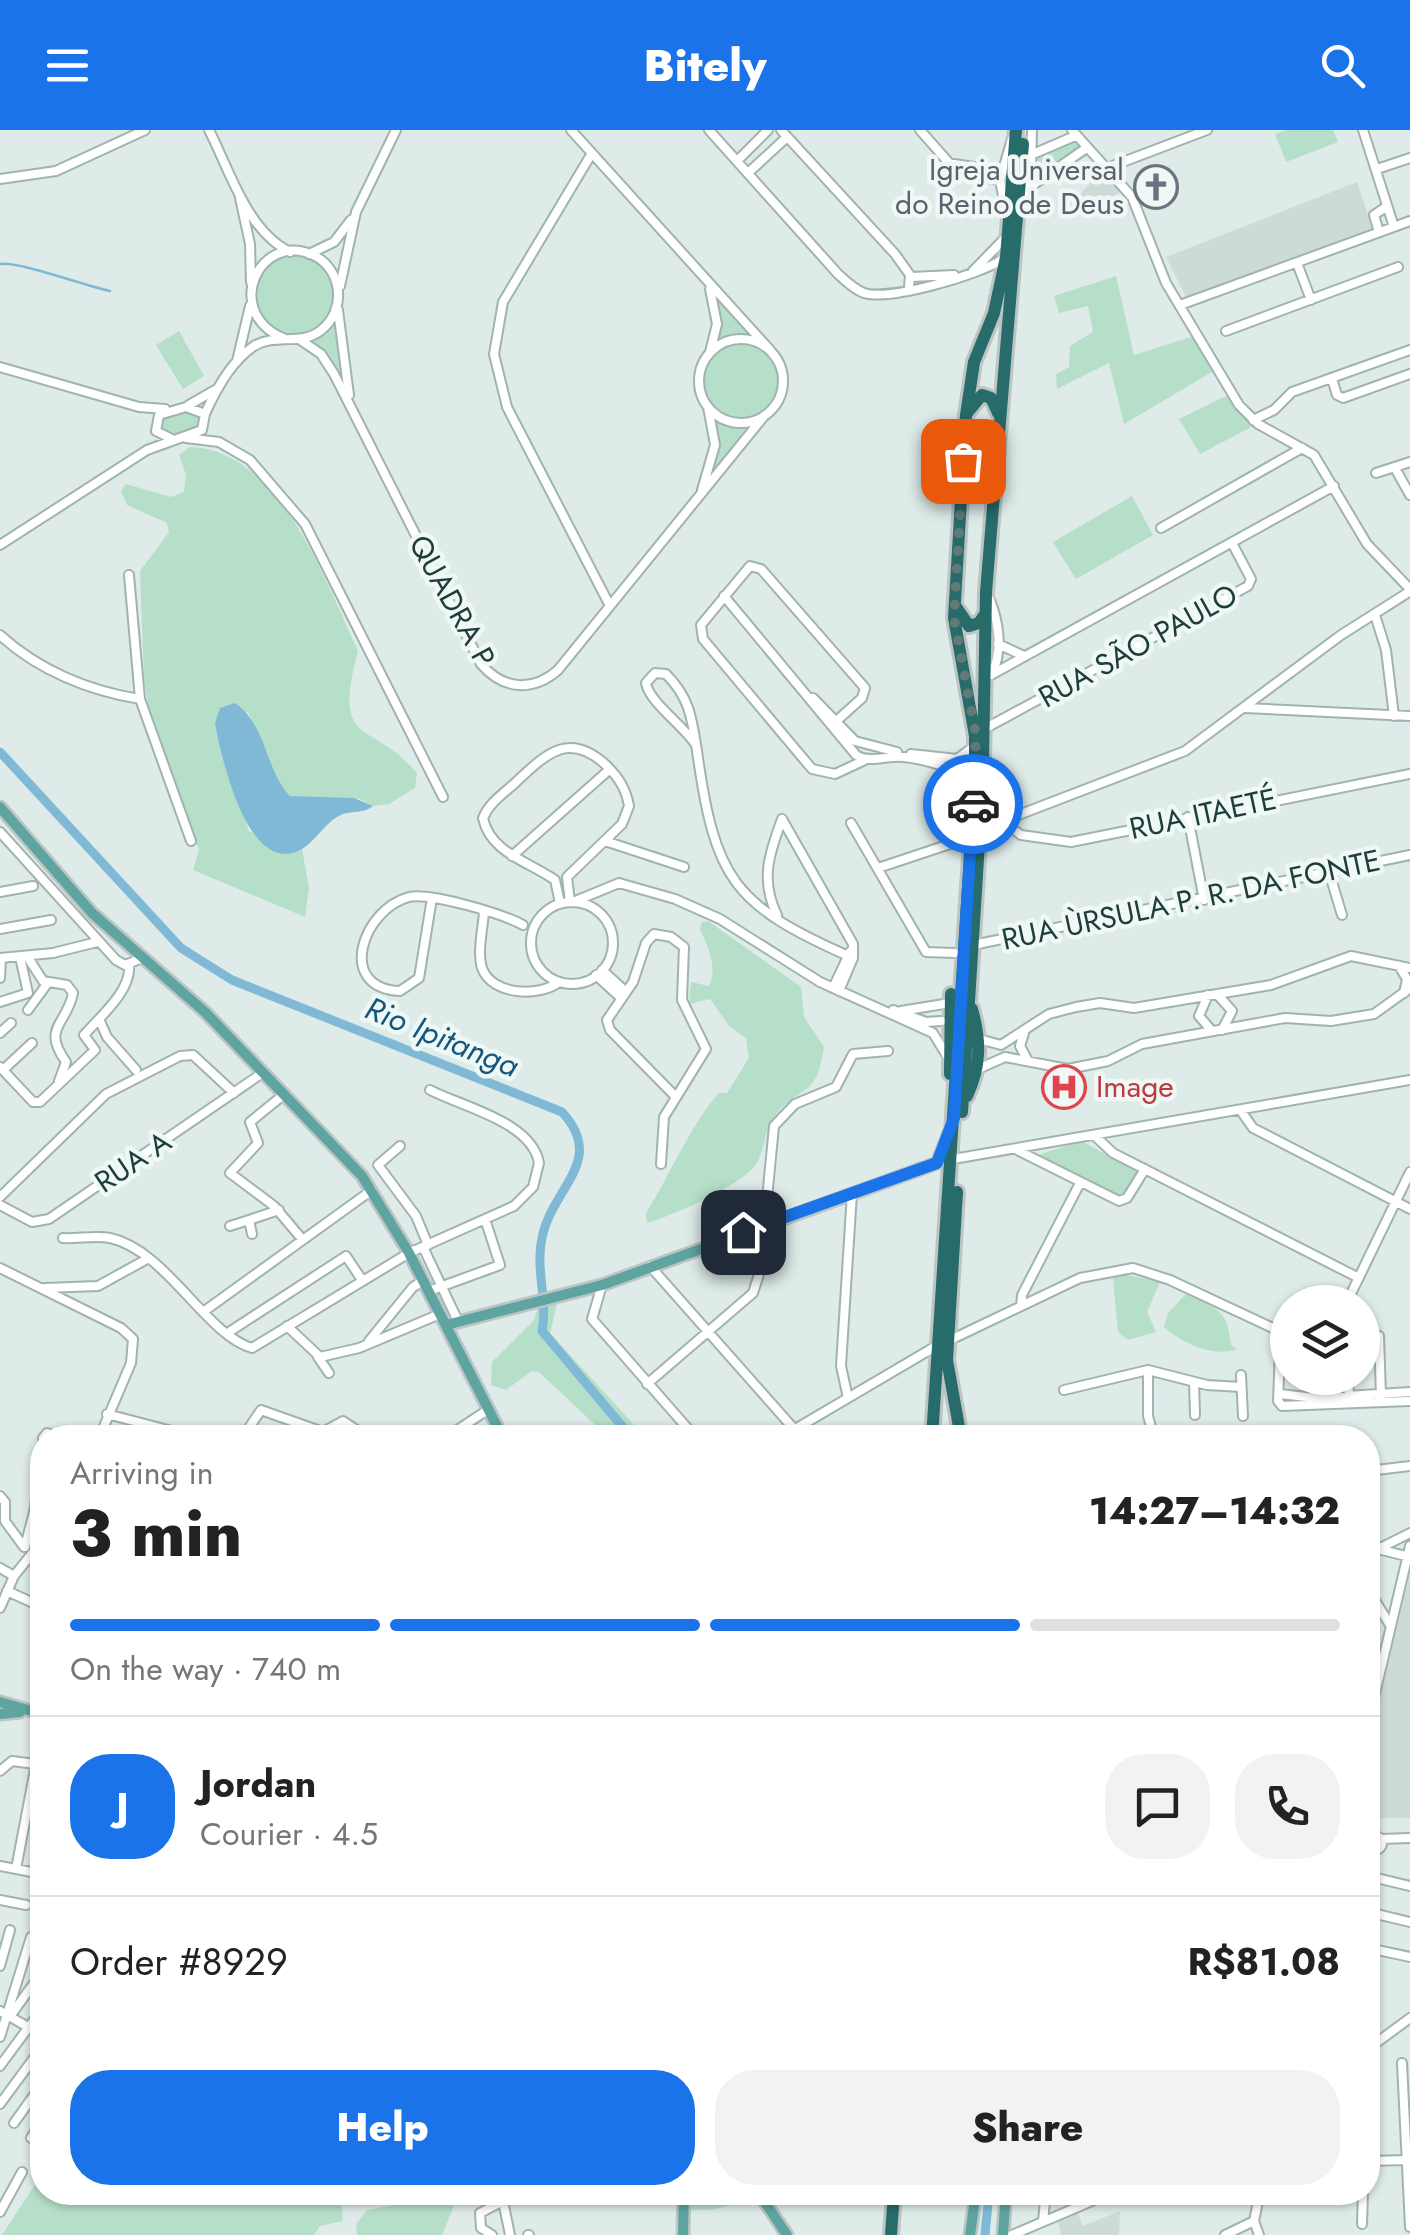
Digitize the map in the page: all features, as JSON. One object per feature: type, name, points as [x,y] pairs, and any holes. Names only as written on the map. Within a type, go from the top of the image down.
[{"type":"highway","points":[[958,1425],[943,1343],[949,1181],[973,945],[976,744],[955,636],[955,605],[970,376],[994,312],[1014,216],[1016,130]]},
{"type":"highway","points":[[954,1087],[966,908],[981,806],[988,680],[986,592],[1024,130]]},
{"type":"highway","points":[[966,415],[982,395],[991,398],[998,413]]},
{"type":"highway","points":[[955,605],[969,626],[979,622],[985,612]]},
{"type":"highway","points":[[934,1425],[959,1158],[958,1113],[947,1056],[950,1004],[954,952],[966,908]]},
{"type":"highway","points":[[958,1113],[978,1070],[979,1039],[970,999]]},
{"type":"highway","points":[[883,2235],[885,2205]]},
{"type":"highway","points":[[891,2235],[893,2205]]},
{"type":"main road","points":[[0,807],[74,894],[140,959],[206,1014],[372,1190],[440,1314],[452,1325],[497,1425]]},
{"type":"main road","points":[[452,1325],[602,1285],[937,1163],[958,1113]]},
{"type":"main road","points":[[937,1163],[949,1181]]},
{"type":"main road","points":[[0,1702],[30,1711]]},
{"type":"main road","points":[[0,1714],[30,1713]]},
{"type":"main road","points":[[680,2234],[683,2205]]},
{"type":"main road","points":[[767,2205],[785,2233]]},
{"type":"main road","points":[[970,2235],[974,2205]]},
{"type":"main road","points":[[1002,2235],[1005,2205]]},
{"type":"street","points":[[0,179],[56,171],[145,130]]},
{"type":"street","points":[[209,130],[266,236],[290,252],[308,254],[334,242],[356,212],[396,130]]},
{"type":"street","points":[[571,130],[770,350],[782,371],[783,384],[774,406],[765,415],[742,423],[729,421],[708,407]]},
{"type":"street","points":[[710,130],[850,285],[870,294],[910,282],[972,273],[1006,258]]},
{"type":"street","points":[[737,161],[768,130]]},
{"type":"street","points":[[920,130],[945,160],[959,170],[996,175]]},
{"type":"street","points":[[1016,130],[996,175],[1002,207],[1014,216],[1026,189],[1033,154],[1032,130]]},
{"type":"street","points":[[1107,168],[1207,130]]},
{"type":"street","points":[[1363,130],[1394,226]]},
{"type":"street","points":[[748,173],[784,133],[910,282]]},
{"type":"street","points":[[878,868],[975,836],[1000,822],[1185,751],[1375,616],[1409,587],[1394,576],[1361,534],[1322,464],[1253,420],[1224,382],[1159,268],[1132,197],[1107,168],[1085,150],[1074,133],[1033,154]]},
{"type":"street","points":[[1026,189],[1085,150]]},
{"type":"street","points":[[592,152],[503,302],[494,354],[507,406],[610,606]]},
{"type":"street","points":[[1378,170],[1410,158]]},
{"type":"street","points":[[236,363],[251,302],[250,244],[238,188]]},
{"type":"street","points":[[1379,232],[1374,214],[1386,207]]},
{"type":"street","points":[[186,438],[202,430],[215,390],[257,344],[299,339],[321,330],[338,300],[356,212]]},
{"type":"street","points":[[1180,305],[1410,221]]},
{"type":"street","points":[[972,273],[1008,235]]},
{"type":"street","points":[[251,289],[266,262],[290,252]]},
{"type":"street","points":[[308,254],[332,273],[338,300],[340,357],[353,409]]},
{"type":"street","points":[[1296,263],[1310,300]]},
{"type":"street","points":[[1226,331],[1398,267]]},
{"type":"street","points":[[700,497],[715,446],[708,407],[699,386],[717,324],[706,280]]},
{"type":"street","points":[[251,302],[262,325],[283,338]]},
{"type":"street","points":[[710,353],[740,338],[770,350]]},
{"type":"street","name":"QUADRA P","points":[[299,339],[321,354],[353,409],[474,654],[496,679],[527,686],[548,678],[765,415]]},
{"type":"street","points":[[1253,420],[1274,410],[1292,392],[1410,350]]},
{"type":"street","points":[[0,367],[139,407],[186,407],[215,390]]},
{"type":"street","points":[[1332,378],[1337,395],[1343,398],[1410,374]]},
{"type":"street","points":[[139,407],[172,439]]},
{"type":"street","points":[[186,407],[206,417],[219,442]]},
{"type":"street","points":[[147,450],[155,426],[172,409]]},
{"type":"street","points":[[0,545],[147,450],[172,439],[219,442],[259,468],[305,524],[443,797]]},
{"type":"street","points":[[1161,528],[1302,448]]},
{"type":"street","points":[[1376,473],[1410,462]]},
{"type":"street","points":[[1395,468],[1410,495]]},
{"type":"street","points":[[988,680],[1024,656],[1334,486]]},
{"type":"street","name":"RUA SÃO PAULO","points":[[986,728],[1248,586],[1250,579],[1232,542]]},
{"type":"street","points":[[835,723],[862,698],[865,688],[761,569],[750,566],[700,624],[700,634],[812,769],[830,774],[848,771],[862,759],[881,753]]},
{"type":"street","points":[[129,575],[140,699],[190,842]]},
{"type":"street","points":[[986,592],[997,622],[998,644],[988,680]]},
{"type":"street","points":[[724,596],[862,759]]},
{"type":"street","points":[[1375,616],[1386,650],[1394,716]]},
{"type":"street","points":[[0,635],[68,678],[100,692],[140,699]]},
{"type":"street","points":[[998,644],[1024,656]]},
{"type":"street","points":[[696,745],[684,727],[648,693],[646,683],[655,673],[666,674],[677,685],[694,723],[710,834],[734,881],[760,906],[848,957]]},
{"type":"street","points":[[1268,691],[1272,707]]},
{"type":"street","points":[[1245,708],[1410,716]]},
{"type":"street","points":[[684,727],[694,723]]},
{"type":"street","points":[[835,723],[850,737],[881,753],[944,763],[974,780]]},
{"type":"street","points":[[944,763],[962,759],[976,744]]},
{"type":"street","points":[[862,759],[864,745]]},
{"type":"street","points":[[555,880],[567,877],[611,840],[629,806],[622,783],[610,769],[578,747],[558,750],[541,759],[491,805],[483,818],[485,827],[512,856],[555,880],[568,902]]},
{"type":"street","points":[[512,856],[610,769]]},
{"type":"street","name":"RUA ITAETÉ","points":[[981,806],[1021,835],[1063,842],[1410,774]]},
{"type":"street","points":[[1188,816],[1204,900]]},
{"type":"street","points":[[778,917],[768,897],[766,868],[782,819],[848,957],[836,989]]},
{"type":"street","points":[[851,823],[926,952],[954,952]]},
{"type":"street","points":[[0,832],[118,963],[128,965],[140,959]]},
{"type":"street","points":[[776,836],[790,834]]},
{"type":"street","points":[[611,840],[684,867]]},
{"type":"street","name":"RUA ÙRSULA P. R. DA FONTE","points":[[973,945],[1410,856]]},
{"type":"street","points":[[1329,872],[1342,916]]},
{"type":"street","points":[[567,877],[568,902]]},
{"type":"street","points":[[595,890],[612,940],[599,973],[583,982],[559,982],[547,975],[532,954],[533,929],[548,909],[595,890],[629,884],[720,919],[836,989],[938,1039],[947,1056]]},
{"type":"street","points":[[0,892],[33,886]]},
{"type":"street","points":[[760,906],[768,897]]},
{"type":"street","points":[[432,898],[420,978],[400,992],[376,984],[359,958],[370,926],[402,900],[432,898],[522,925]]},
{"type":"street","points":[[568,902],[585,904],[605,919]]},
{"type":"street","points":[[484,912],[481,963],[486,975],[506,987],[543,992],[559,982]]},
{"type":"street","points":[[0,929],[51,920]]},
{"type":"street","points":[[661,1164],[661,1134],[675,1096],[706,1048],[682,1000],[686,953],[681,943],[660,933],[650,936],[638,972],[608,1014],[610,1030],[675,1096]]},
{"type":"street","points":[[0,978],[1,958],[97,942]]},
{"type":"street","points":[[979,1039],[1001,1045],[1049,1014],[1076,1006],[1100,1003],[1134,1008],[1284,982],[1344,957],[1366,956],[1410,968]]},
{"type":"street","points":[[24,957],[48,984],[67,985],[73,993],[55,1032],[54,1046],[66,1062],[54,1090]]},
{"type":"street","points":[[0,1002],[28,993],[24,957]]},
{"type":"street","points":[[978,1070],[1000,1058],[1068,1069],[1108,1062],[1142,1044],[1298,1016],[1331,1021],[1374,1014],[1407,991],[1406,976],[1397,964]]},
{"type":"street","points":[[4,1071],[36,1104],[54,1090],[95,1050],[84,1035],[123,986],[128,965]]},
{"type":"street","points":[[599,973],[623,994]]},
{"type":"street","points":[[543,992],[547,975]]},
{"type":"street","points":[[28,1010],[48,984]]},
{"type":"street","points":[[1212,994],[1231,1007],[1231,1018],[1218,1031]]},
{"type":"street","points":[[1212,994],[1199,1016],[1218,1031]]},
{"type":"street","points":[[900,1011],[950,1004]]},
{"type":"street","points":[[938,1039],[940,1021],[950,1004]]},
{"type":"street","points":[[874,1005],[926,1022],[940,1021]]},
{"type":"street","points":[[100,1019],[107,1037],[136,1070]]},
{"type":"street","points":[[0,1033],[11,1023]]},
{"type":"street","points":[[1026,1032],[1020,1046],[1028,1061]]},
{"type":"street","points":[[0,1083],[4,1071],[32,1043]]},
{"type":"street","points":[[647,1384],[753,1293],[766,1224],[774,1126],[795,1104],[830,1092],[854,1054],[888,1050]]},
{"type":"street","points":[[0,1197],[106,1094],[180,1056],[200,1060],[234,1093]]},
{"type":"street","name":"RUA A","points":[[0,1205],[32,1222],[49,1219],[261,1074]]},
{"type":"street","points":[[959,1158],[1019,1151],[1410,1080]]},
{"type":"street","points":[[63,1238],[111,1238],[176,1281],[203,1312],[250,1349],[408,1253],[520,1202],[533,1187],[538,1158],[521,1134],[430,1090]]},
{"type":"street","points":[[282,1096],[249,1122],[258,1143],[230,1172],[279,1210],[302,1239]]},
{"type":"street","points":[[1241,1111],[1253,1128],[1410,1209]]},
{"type":"street","points":[[1096,1137],[1112,1153],[1359,1278]]},
{"type":"street","points":[[400,1146],[378,1164],[416,1216],[452,1325]]},
{"type":"street","points":[[1019,1151],[1119,1201],[1127,1198],[1145,1169]]},
{"type":"street","points":[[1356,1285],[1410,1172]]},
{"type":"street","points":[[1020,1306],[1022,1294],[1080,1183]]},
{"type":"street","points":[[203,1312],[372,1190]]},
{"type":"street","points":[[848,1398],[842,1366],[852,1192]]},
{"type":"street","points":[[230,1226],[279,1210]]},
{"type":"street","points":[[366,1344],[413,1287],[441,1285],[499,1266],[485,1219]]},
{"type":"street","points":[[250,1220],[252,1234]]},
{"type":"street","points":[[229,1332],[344,1257],[362,1280]]},
{"type":"street","points":[[45,1288],[98,1286],[147,1260]]},
{"type":"street","points":[[650,1266],[790,1425]]},
{"type":"street","points":[[0,1268],[121,1328],[135,1344],[104,1425]]},
{"type":"street","points":[[801,1425],[943,1343],[1080,1278],[1133,1268],[1170,1280],[1270,1327]]},
{"type":"street","points":[[602,1285],[590,1314],[592,1320],[684,1425]]},
{"type":"street","points":[[316,1356],[366,1344],[440,1314]]},
{"type":"street","points":[[287,1326],[329,1373]]},
{"type":"street","points":[[1380,1367],[1381,1398]]},
{"type":"street","points":[[1148,1370],[1150,1425]]},
{"type":"street","points":[[1064,1390],[1148,1370],[1194,1382],[1241,1388]]},
{"type":"street","points":[[1241,1376],[1243,1416]]},
{"type":"street","points":[[1194,1382],[1194,1415]]},
{"type":"street","points":[[1286,1395],[1314,1400],[1406,1397]]},
{"type":"street","points":[[1314,1395],[1314,1400]]},
{"type":"street","points":[[1314,1400],[1365,1399]]},
{"type":"street","points":[[465,1425],[489,1409]]},
{"type":"street","points":[[251,1425],[262,1410],[304,1425]]},
{"type":"street","points":[[108,1414],[150,1425]]},
{"type":"street","points":[[1380,1470],[1410,1466]]},
{"type":"street","points":[[0,1496],[5,1502],[5,1521],[28,1550]]},
{"type":"street","points":[[1380,1550],[1410,1534]]},
{"type":"street","points":[[1,1604],[30,1538]]},
{"type":"street","points":[[1380,1555],[1407,1559],[1380,1670]]},
{"type":"street","points":[[0,1568],[14,1576]]},
{"type":"street","points":[[7,1591],[30,1602]]},
{"type":"street","points":[[1380,1602],[1396,1602]]},
{"type":"street","points":[[1380,1606],[1390,1626]]},
{"type":"street","points":[[0,1771],[12,1761],[30,1763]]},
{"type":"street","points":[[16,1869],[30,1805]]},
{"type":"street","points":[[1380,1839],[1410,1838]]},
{"type":"street","points":[[0,1866],[30,1871]]},
{"type":"street","points":[[1380,1877],[1410,1886]]},
{"type":"street","points":[[0,1900],[26,1905]]},
{"type":"street","points":[[1380,1915],[1410,1922]]},
{"type":"street","points":[[0,1966],[10,1930]]},
{"type":"street","points":[[0,2037],[30,1943]]},
{"type":"street","points":[[1380,1951],[1410,1958]]},
{"type":"street","points":[[6,2013],[30,1986]]},
{"type":"street","points":[[0,2066],[30,2026],[6,2013]]},
{"type":"street","points":[[1380,2040],[1410,2018]]},
{"type":"street","points":[[1402,2062],[1410,2227]]},
{"type":"street","points":[[0,2104],[30,2063]]},
{"type":"street","points":[[14,2123],[30,2101]]},
{"type":"street","points":[[1380,2161],[1408,2160]]},
{"type":"street","points":[[0,2212],[22,2172]]},
{"type":"street","points":[[492,2235],[481,2228],[480,2213],[495,2205]]},
{"type":"street","points":[[505,2205],[510,2235]]},
{"type":"street","points":[[1043,2222],[1045,2205]]},
{"type":"street","points":[[1257,2205],[1254,2222],[1258,2235]]},
{"type":"street","points":[[1362,2224],[1363,2205]]},
{"type":"street","points":[[1012,2235],[1082,2206]]},
{"type":"street","points":[[1226,2235],[1254,2222]]},
{"type":"shaded area","points":[[1106,174],[1121,191],[1084,218],[1071,205],[1092,181]]},
{"type":"shaded area","points":[[1357,182],[1373,230],[1187,299],[1166,257]]},
{"type":"shaded area","points":[[1410,1574],[1410,1818],[1380,1818],[1380,1697]]},
{"type":"shaded area","points":[[1120,2211],[1119,2235],[1061,2235],[1058,2221],[1077,2212],[1083,2226]]},
{"type":"green space","points":[[1287,130],[1333,130],[1338,142],[1286,162],[1275,134]]},
{"type":"green space","points":[[1075,139],[1082,150],[1031,179],[1036,156]]},
{"type":"green space","points":[[294,256],[309,259],[322,268],[331,281],[331,311],[322,324],[309,333],[294,336],[279,333],[266,324],[257,311],[254,296],[257,281],[266,268],[279,259]]},
{"type":"green space","points":[[1116,276],[1134,355],[1194,336],[1212,372],[1124,424],[1109,363],[1057,389],[1056,374],[1069,367],[1070,346],[1093,332],[1088,306],[1059,313],[1054,296]]},
{"type":"green space","points":[[716,295],[755,338],[736,336],[716,344],[720,321]]},
{"type":"green space","points":[[335,320],[346,390],[307,340]]},
{"type":"green space","points":[[179,331],[204,376],[183,389],[156,345]]},
{"type":"green space","points":[[741,342],[768,353],[779,380],[768,407],[741,418],[714,407],[703,380],[714,353]]},
{"type":"green space","points":[[1226,396],[1255,425],[1200,454],[1179,419]]},
{"type":"green space","points":[[186,409],[201,414],[201,427],[185,435],[160,431],[160,418]]},
{"type":"green space","points":[[713,415],[732,424],[757,422],[711,478],[717,449]]},
{"type":"green space","points":[[190,447],[221,454],[249,470],[274,494],[295,524],[358,651],[349,704],[353,719],[417,773],[415,788],[389,804],[373,806],[360,799],[290,796],[280,785],[248,712],[215,723],[249,831],[288,852],[302,849],[309,888],[305,917],[193,870],[199,850],[149,710],[140,571],[169,532],[167,523],[127,505],[121,491],[126,484],[171,497],[184,492],[186,475],[179,455]]},
{"type":"green space","points":[[1132,496],[1153,535],[1076,579],[1053,542]]},
{"type":"green space","points":[[708,921],[801,987],[804,1017],[824,1047],[821,1063],[808,1088],[773,1119],[759,1158],[748,1173],[706,1199],[647,1223],[646,1213],[699,1119],[719,1093],[727,1093],[749,1058],[746,1038],[730,1027],[710,999],[689,1004],[691,982],[709,986],[712,979],[711,957],[700,929],[702,922]]},
{"type":"green space","points":[[1081,1141],[1139,1172],[1123,1200],[1035,1156]]},
{"type":"green space","points":[[1118,1273],[1160,1282],[1147,1312],[1156,1332],[1128,1340],[1118,1332],[1113,1278]]},
{"type":"green space","points":[[1186,1294],[1224,1317],[1231,1345],[1237,1349],[1219,1352],[1199,1347],[1164,1327],[1168,1313]]},
{"type":"green space","points":[[557,1304],[550,1333],[634,1425],[595,1425],[539,1372],[532,1371],[506,1390],[491,1385],[492,1362],[534,1320],[538,1307]]},
{"type":"green space","points":[[30,2192],[30,2205],[342,2205],[343,2221],[320,2226],[314,2235],[2,2235]]},
{"type":"green space","points":[[395,2205],[453,2208],[442,2235],[357,2235],[356,2224],[367,2210]]},
{"type":"green space","points":[[686,2205],[731,2205],[712,2210],[686,2210]]},
{"type":"water","points":[[235,703],[254,723],[275,774],[290,796],[354,798],[373,806],[337,817],[302,849],[283,854],[266,847],[241,810],[218,739],[215,723],[220,708]]},
{"type":"waterway","points":[[0,264],[22,266],[110,291]]},
{"type":"waterway","name":"Rio Ipitanga","points":[[0,752],[181,948],[232,980],[562,1112],[574,1129],[578,1160],[542,1238],[542,1331],[621,1425]]},
{"type":"waterway","name":"Rio Ipitanga","points":[[985,2235],[988,2205]]},
{"type":"way so far","points":[[963,461],[954,618],[976,736],[973,804]]},
{"type":"place","name":"Igreja Universal do Reino de Deus","points":[[1156,187]]},
{"type":"place","name":"Image","points":[[1064,1087]]},
{"type":"route","points":[[743,1232],[937,1163],[954,1118],[973,804]]}]
